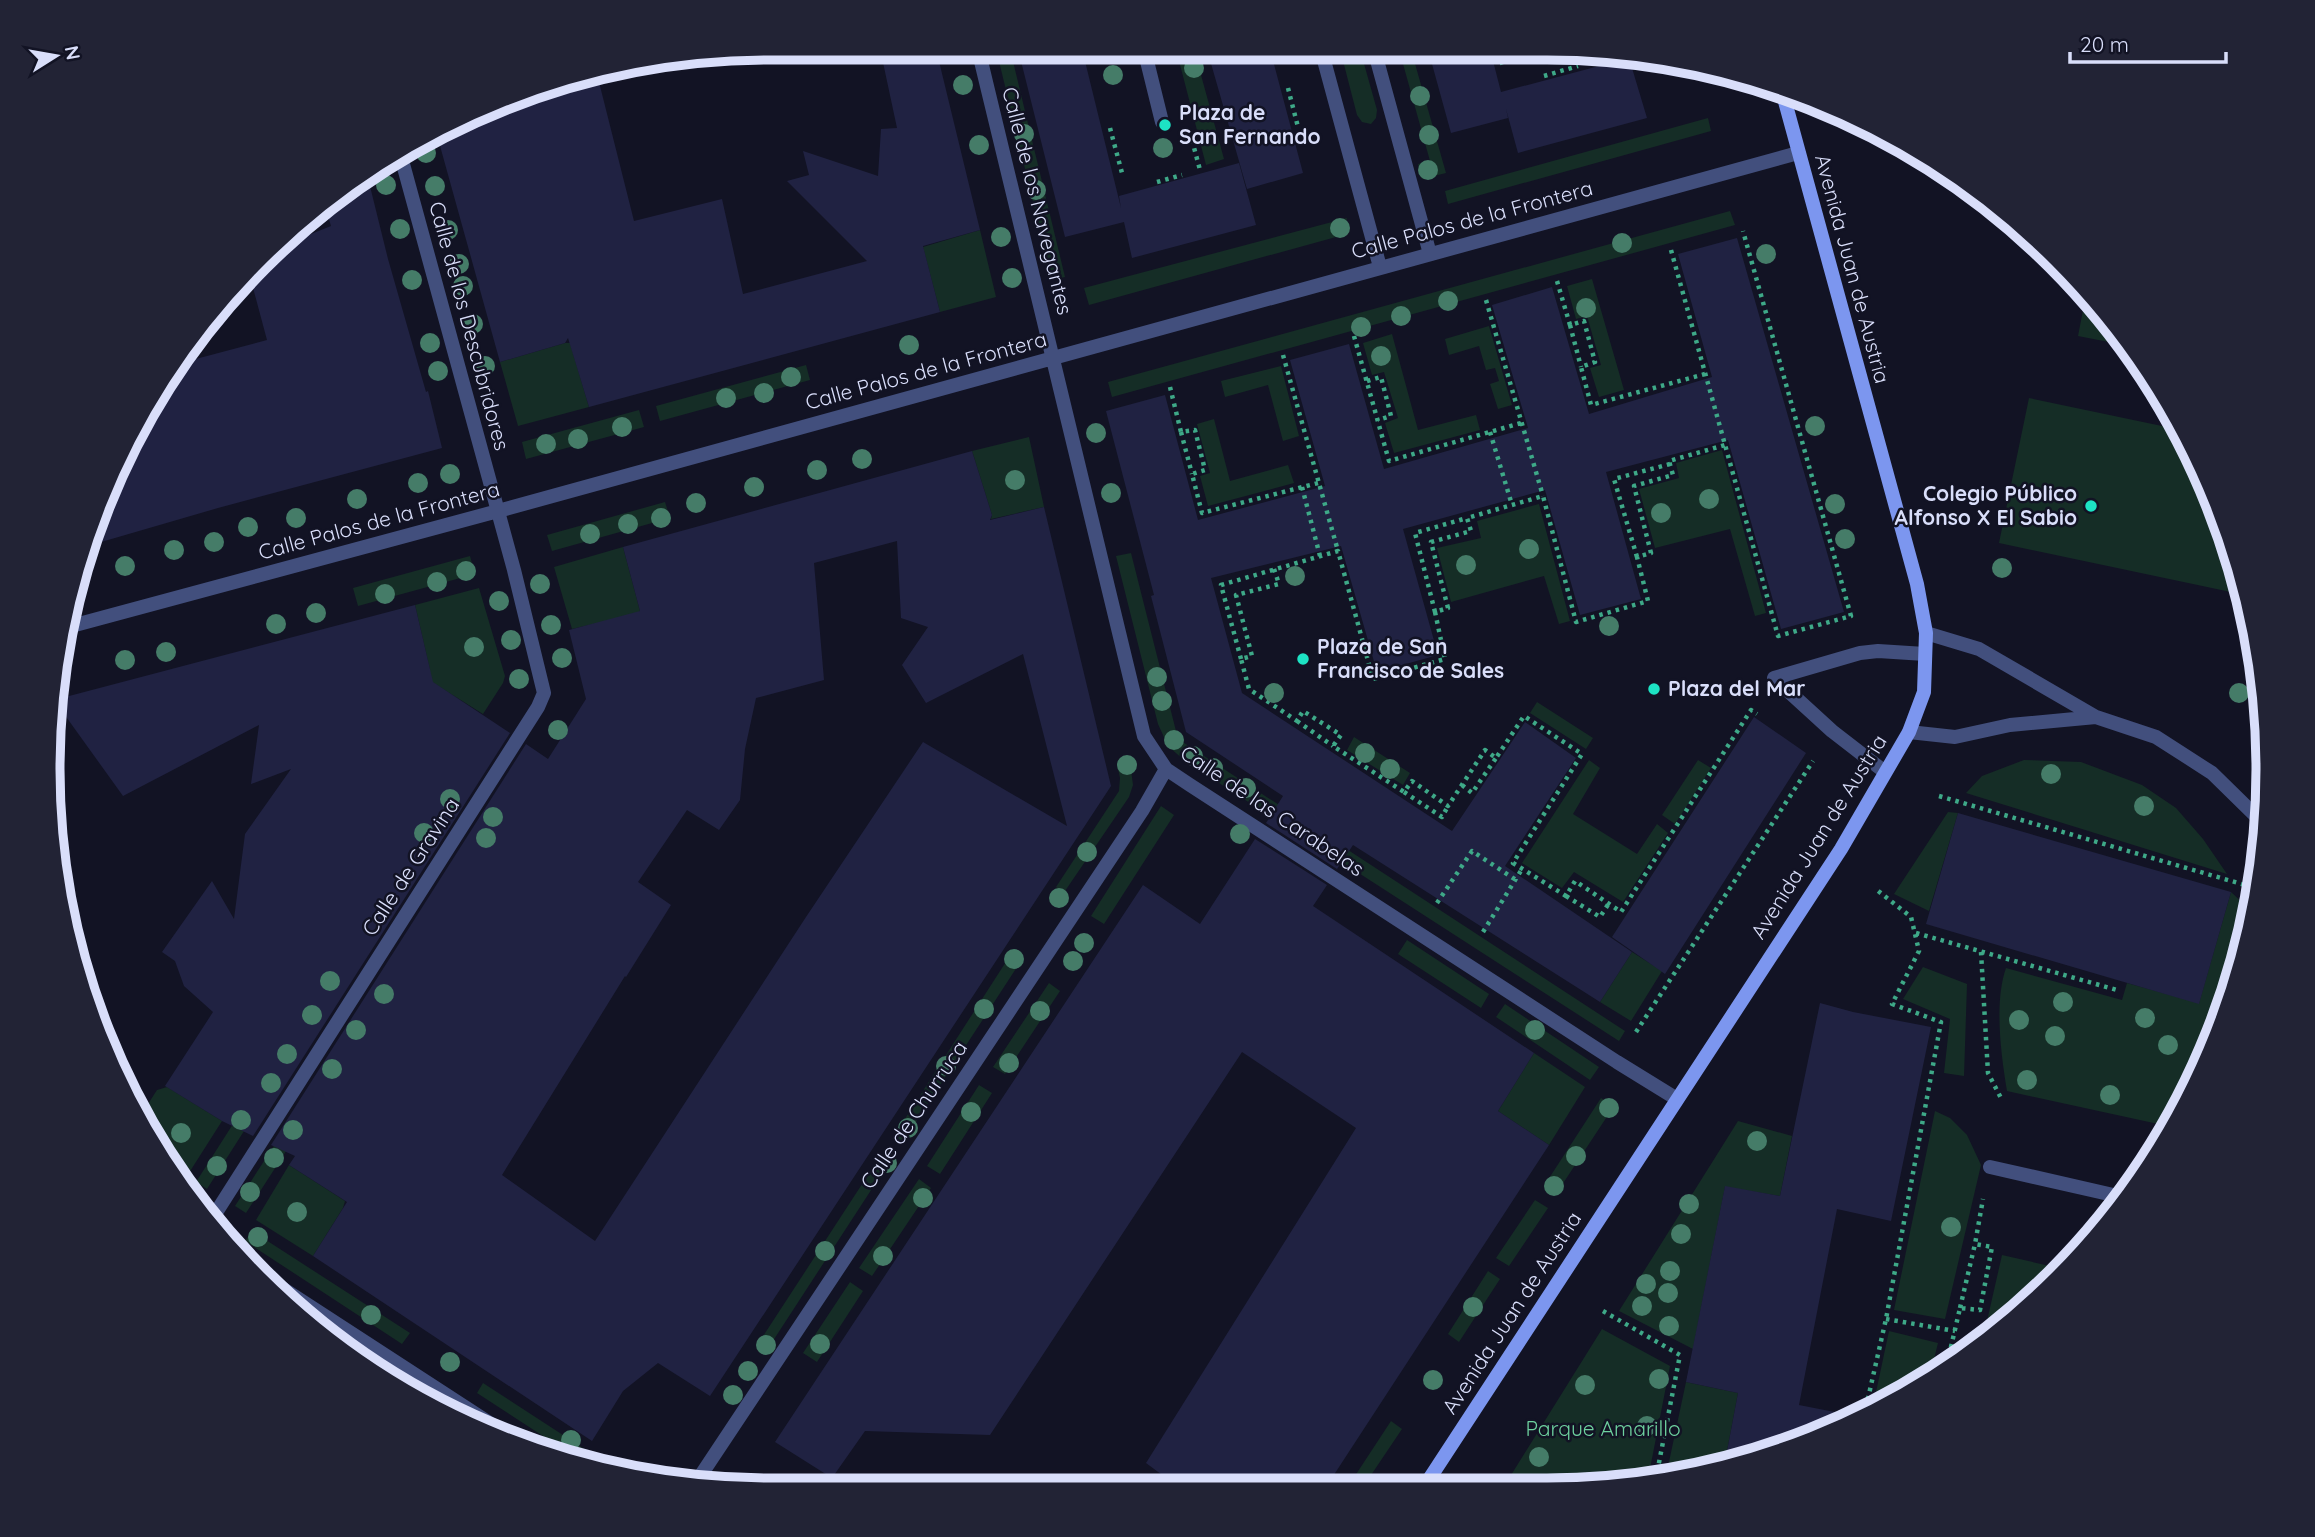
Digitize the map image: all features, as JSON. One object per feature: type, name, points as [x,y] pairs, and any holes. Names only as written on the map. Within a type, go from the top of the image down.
[{"type":"main road","name":"Avenida Juan de Austria","points":[[1430,1478],[1841,849],[1909,732],[1924,692],[1926,633],[1917,584],[1785,101]]},
{"type":"street","name":"Calle de los Navegantes","points":[[980,60],[1054,358]]},
{"type":"street","points":[[1146,60],[1162,122]]},
{"type":"street","points":[[1324,60],[1380,267]]},
{"type":"street","points":[[1377,60],[1430,254]]},
{"type":"street","name":"Calle Palos de la Frontera","points":[[74,625],[1798,153]]},
{"type":"street","name":"Calle de los Descubridores","points":[[402,161],[498,511]]},
{"type":"street","name":"Calle de las Carabelas","points":[[1054,358],[1144,736],[1166,769],[1677,1098]]},
{"type":"street","name":"Calle de Gravina","points":[[216,1212],[531,718],[544,693],[498,511]]},
{"type":"street","points":[[1926,633],[1979,649],[2096,717],[2156,737],[2212,773],[2254,814]]},
{"type":"street","points":[[1885,772],[1832,731],[1774,678],[1860,653],[1878,651],[1925,654]]},
{"type":"street","points":[[1909,732],[1955,737],[2010,726],[2096,717]]},
{"type":"street","name":"Calle de Churruca","points":[[702,1474],[1142,811],[1166,769]]},
{"type":"street","points":[[1990,1167],[2113,1195]]},
{"type":"street","points":[[296,1297],[474,1413]]},
{"type":"path","points":[[1501,60],[1503,66]]},
{"type":"path","points":[[1544,76],[1578,66]]},
{"type":"path","points":[[1287,88],[1298,127]]},
{"type":"path","points":[[1110,128],[1122,173]]},
{"type":"path","points":[[1190,130],[1200,170]]},
{"type":"path","points":[[1157,182],[1182,176]]},
{"type":"path","points":[[1671,250],[1778,636],[1851,616],[1743,230]]},
{"type":"path","points":[[1557,281],[1591,405],[1705,374]]},
{"type":"path","points":[[1486,300],[1543,496],[1576,622],[1648,601],[1615,479],[1670,464]]},
{"type":"path","points":[[1570,325],[1584,321],[1595,362],[1581,367]]},
{"type":"path","points":[[1353,336],[1389,461],[1521,423]]},
{"type":"path","points":[[1283,355],[1373,679],[1445,659],[1415,533],[1543,496]]},
{"type":"path","points":[[1367,382],[1381,377],[1391,416],[1378,419]]},
{"type":"path","points":[[1170,387],[1202,513],[1318,483]]},
{"type":"path","points":[[1181,432],[1195,430],[1205,470],[1192,474]]},
{"type":"path","points":[[1490,432],[1512,505]]},
{"type":"path","points":[[1637,557],[1651,553],[1634,486],[1673,475],[1669,461],[1724,444]]},
{"type":"path","points":[[1301,487],[1320,556]]},
{"type":"path","points":[[1434,612],[1448,608],[1431,542],[1471,531],[1468,518]]},
{"type":"path","points":[[1338,551],[1221,585],[1249,689],[1441,817],[1485,750],[1496,758]]},
{"type":"path","points":[[1241,659],[1252,656],[1236,595],[1279,584],[1274,569]]},
{"type":"path","points":[[1566,896],[1575,881],[1621,912],[1751,710],[1762,717]]},
{"type":"path","points":[[1297,721],[1303,711],[1341,735],[1333,746]]},
{"type":"path","points":[[1462,785],[1472,793],[1524,716],[1582,754],[1513,863],[1600,917],[1609,903]]},
{"type":"path","points":[[1636,1032],[1818,753]]},
{"type":"path","points":[[1404,792],[1412,781],[1448,806]]},
{"type":"path","points":[[1939,796],[2245,886]]},
{"type":"path","points":[[1437,902],[1472,851],[1516,880]]},
{"type":"path","points":[[1482,932],[1522,869]]},
{"type":"path","points":[[1868,1400],[1886,1319],[1941,1022],[1892,1004],[1919,951],[1911,917],[1877,890]]},
{"type":"path","points":[[1915,933],[2117,990]]},
{"type":"path","points":[[1981,952],[1988,1073],[2002,1100]]},
{"type":"path","points":[[1950,1351],[1990,1167]]},
{"type":"path","points":[[1960,1308],[1980,1310],[1992,1247],[1975,1244]]},
{"type":"path","points":[[1603,1311],[1680,1354],[1658,1468]]},
{"type":"path","points":[[1886,1319],[1955,1331]]},
{"type":"green space","points":[[999,60],[1013,60],[1065,277],[1052,280]]},
{"type":"green space","points":[[1179,60],[1197,60],[1224,159],[1206,165]]},
{"type":"green space","points":[[1343,60],[1363,60],[1377,110],[1376,118],[1371,124],[1362,122],[1357,115]]},
{"type":"green space","points":[[1402,60],[1414,60],[1446,173],[1422,179],[1418,164],[1430,161]]},
{"type":"green space","points":[[1708,118],[1711,131],[1448,204],[1445,191]]},
{"type":"green space","points":[[1730,211],[1735,225],[1112,397],[1108,382]]},
{"type":"green space","points":[[1347,218],[1344,231],[1336,237],[1089,305],[1084,288]]},
{"type":"green space","points":[[980,230],[996,297],[940,312],[923,247]]},
{"type":"green space","points":[[1592,279],[1624,390],[1599,397],[1590,368],[1601,365],[1587,316],[1576,319],[1567,286]]},
{"type":"green space","points":[[2084,306],[2113,343],[2078,336]]},
{"type":"green space","points":[[1489,326],[1512,405],[1498,409],[1490,384],[1499,381],[1495,368],[1486,370],[1479,346],[1449,355],[1445,339]]},
{"type":"green space","points":[[1392,334],[1418,430],[1476,415],[1480,430],[1394,453],[1385,423],[1398,418],[1384,372],[1372,375],[1363,343]]},
{"type":"green space","points":[[570,343],[589,407],[518,426],[500,362]]},
{"type":"green space","points":[[806,365],[810,380],[660,421],[656,406]]},
{"type":"green space","points":[[1281,366],[1299,436],[1283,441],[1268,385],[1225,397],[1221,381]]},
{"type":"green space","points":[[2029,398],[2168,427],[2202,497],[2233,592],[1999,543]]},
{"type":"green space","points":[[639,410],[644,427],[526,459],[522,442]]},
{"type":"green space","points":[[1214,419],[1230,481],[1288,465],[1294,483],[1208,506],[1200,476],[1210,473],[1197,424]]},
{"type":"green space","points":[[1029,437],[1044,507],[991,519],[972,451]]},
{"type":"green space","points":[[1722,450],[1766,613],[1755,616],[1730,529],[1655,548],[1639,489],[1679,478],[1676,463]]},
{"type":"green space","points":[[665,502],[670,518],[552,551],[547,535]]},
{"type":"green space","points":[[1539,504],[1570,621],[1559,624],[1544,576],[1451,602],[1437,548],[1481,538],[1477,521]]},
{"type":"green space","points":[[623,547],[640,611],[572,629],[554,567]]},
{"type":"green space","points":[[1131,553],[1178,739],[1625,1031],[1619,1041],[1185,761],[1168,746],[1158,724],[1116,556]]},
{"type":"green space","points":[[470,556],[475,574],[358,606],[353,588]]},
{"type":"green space","points":[[479,588],[505,676],[483,714],[427,679],[430,670],[415,605]]},
{"type":"green space","points":[[1537,702],[1593,738],[1586,749],[1530,713]]},
{"type":"green space","points":[[1354,737],[1410,773],[1403,785],[1347,750]]},
{"type":"green space","points":[[1589,760],[1600,768],[1573,814],[1637,854],[1657,824],[1668,833],[1623,902],[1574,872],[1562,888],[1522,863]]},
{"type":"green space","points":[[1698,760],[1711,768],[1675,824],[1662,815]]},
{"type":"green space","points":[[2024,760],[2081,762],[2142,785],[2176,808],[2203,839],[2227,874],[1966,793],[1982,776]]},
{"type":"green space","points":[[1130,762],[1133,785],[1129,797],[1063,894],[1056,887],[1119,791],[1117,764]]},
{"type":"green space","points":[[1161,806],[1174,815],[1104,924],[1091,916]]},
{"type":"green space","points":[[1948,812],[1958,813],[1929,911],[1894,894]]},
{"type":"green space","points":[[2231,892],[2243,903],[2218,996],[2202,1040],[2160,1124],[2007,1091],[1999,1012],[2006,968],[2122,1000],[2127,983],[2199,1003]]},
{"type":"green space","points":[[1407,940],[1489,994],[1481,1008],[1398,954]]},
{"type":"green space","points":[[1632,952],[1662,971],[1631,1021],[1600,1002]]},
{"type":"green space","points":[[1011,954],[1021,961],[901,1145],[892,1139]]},
{"type":"green space","points":[[1923,967],[1967,984],[1964,1076],[1944,1073],[1950,1019],[1903,999]]},
{"type":"green space","points":[[1049,983],[1060,991],[1005,1074],[993,1067]]},
{"type":"green space","points":[[1505,1004],[1599,1067],[1590,1080],[1496,1017]]},
{"type":"green space","points":[[281,1049],[292,1056],[207,1189],[196,1182]]},
{"type":"green space","points":[[1534,1053],[1585,1087],[1549,1145],[1498,1111]]},
{"type":"green space","points":[[979,1085],[992,1093],[940,1174],[927,1166]]},
{"type":"green space","points":[[167,1087],[222,1121],[188,1175],[146,1107],[157,1090]]},
{"type":"green space","points":[[1601,1098],[1614,1106],[1556,1194],[1544,1186]]},
{"type":"green space","points":[[299,1107],[310,1114],[246,1213],[235,1206]]},
{"type":"green space","points":[[1935,1111],[1950,1118],[1967,1135],[1981,1165],[1945,1319],[1894,1310]]},
{"type":"green space","points":[[1738,1121],[1792,1136],[1780,1196],[1725,1187],[1693,1349],[1619,1311]]},
{"type":"green space","points":[[881,1155],[890,1161],[767,1350],[758,1344]]},
{"type":"green space","points":[[289,1165],[345,1201],[313,1256],[256,1220]]},
{"type":"green space","points":[[919,1179],[931,1188],[872,1276],[859,1268]]},
{"type":"green space","points":[[1535,1200],[1548,1208],[1509,1266],[1496,1258]]},
{"type":"green space","points":[[252,1231],[410,1333],[402,1344],[245,1241]]},
{"type":"green space","points":[[2002,1255],[2051,1266],[2014,1302],[1986,1324]]},
{"type":"green space","points":[[1488,1271],[1500,1279],[1459,1342],[1448,1334]]},
{"type":"green space","points":[[850,1282],[863,1291],[817,1362],[803,1353]]},
{"type":"green space","name":"Parque Amarillo","points":[[1602,1329],[1670,1366],[1650,1469],[1593,1476],[1509,1478]]},
{"type":"green space","points":[[1889,1331],[1938,1343],[1933,1362],[1875,1396]]},
{"type":"green space","points":[[1686,1382],[1738,1393],[1726,1454],[1668,1467]]},
{"type":"green space","points":[[483,1383],[586,1450],[584,1453],[556,1444],[477,1393]]},
{"type":"green space","points":[[1391,1421],[1402,1429],[1369,1478],[1354,1478]]},
{"type":"building","points":[[882,60],[939,60],[980,230],[923,246],[940,312],[589,407],[568,338],[565,343],[500,362],[439,141],[497,113],[541,97],[599,82],[634,221],[722,199],[743,294],[867,261],[787,181],[809,175],[803,151],[878,176],[881,129],[897,128]]},
{"type":"building","points":[[1021,60],[1085,60],[1121,208],[1119,196],[1239,163],[1256,225],[1132,258],[1124,222],[1065,237]]},
{"type":"building","points":[[1210,60],[1273,60],[1303,173],[1247,189]]},
{"type":"building","points":[[1431,60],[1493,60],[1501,92],[1611,63],[1631,65],[1647,118],[1518,153],[1506,109],[1508,118],[1451,133]]},
{"type":"building","points":[[369,183],[442,448],[96,543],[113,497],[133,455],[154,414],[189,361],[267,340],[252,283],[295,240],[331,226],[327,214]]},
{"type":"building","points":[[1737,238],[1844,612],[1781,629],[1728,440],[1606,472],[1641,599],[1580,615],[1545,490],[1403,529],[1438,655],[1377,672],[1341,546],[1211,578],[1242,693],[1452,831],[1525,722],[1576,758],[1505,866],[1632,952],[1600,1002],[1353,845],[1337,869],[1266,823],[1283,796],[1186,732],[1106,411],[1165,395],[1198,520],[1325,486],[1290,360],[1349,344],[1384,469],[1528,428],[1492,305],[1552,287],[1589,414],[1712,377],[1678,254]]},
{"type":"building","points":[[972,451],[992,515],[990,520],[1044,507],[1111,786],[710,1396],[658,1363],[623,1391],[592,1441],[313,1256],[347,1202],[289,1165],[295,1156],[271,1145],[526,744],[548,759],[586,699],[569,630],[640,611],[623,547]],"holes":[[[897,541],[901,618],[928,627],[902,665],[926,703],[1023,654],[1067,826],[923,742],[595,1241],[502,1175],[671,905],[638,882],[687,810],[719,830],[740,800],[745,749],[756,698],[824,680],[814,563]]]},
{"type":"building","points":[[415,605],[433,682],[510,733],[253,1136],[222,1121],[165,1086],[213,1012],[184,986],[175,961],[162,952],[212,881],[234,919],[245,834],[291,769],[251,784],[259,725],[123,796],[62,711],[64,697]]},
{"type":"building","points":[[1754,717],[1806,753],[1665,974],[1612,937]]},
{"type":"building","points":[[1958,813],[2231,892],[2199,1004],[1926,924]]},
{"type":"building","points":[[1255,839],[1327,885],[1313,906],[1534,1053],[1498,1111],[1549,1145],[1332,1478],[1166,1478],[1146,1463],[1356,1128],[1242,1052],[990,1435],[865,1431],[832,1478],[775,1442],[1143,885],[1200,924]]},
{"type":"building","points":[[1820,1003],[1931,1027],[1891,1221],[1837,1209],[1799,1405],[1841,1413],[1774,1440],[1726,1454],[1738,1393],[1686,1382],[1725,1186],[1780,1196]]},
{"type":"place","name":"Plaza de San Fernando","points":[[1165,125]]},
{"type":"place","name":"Colegio Público Alfonso X El Sabio","points":[[2091,506]]},
{"type":"place","name":"Plaza de San Francisco de Sales","points":[[1303,659]]},
{"type":"place","name":"Plaza del Mar","points":[[1654,689]]}]
